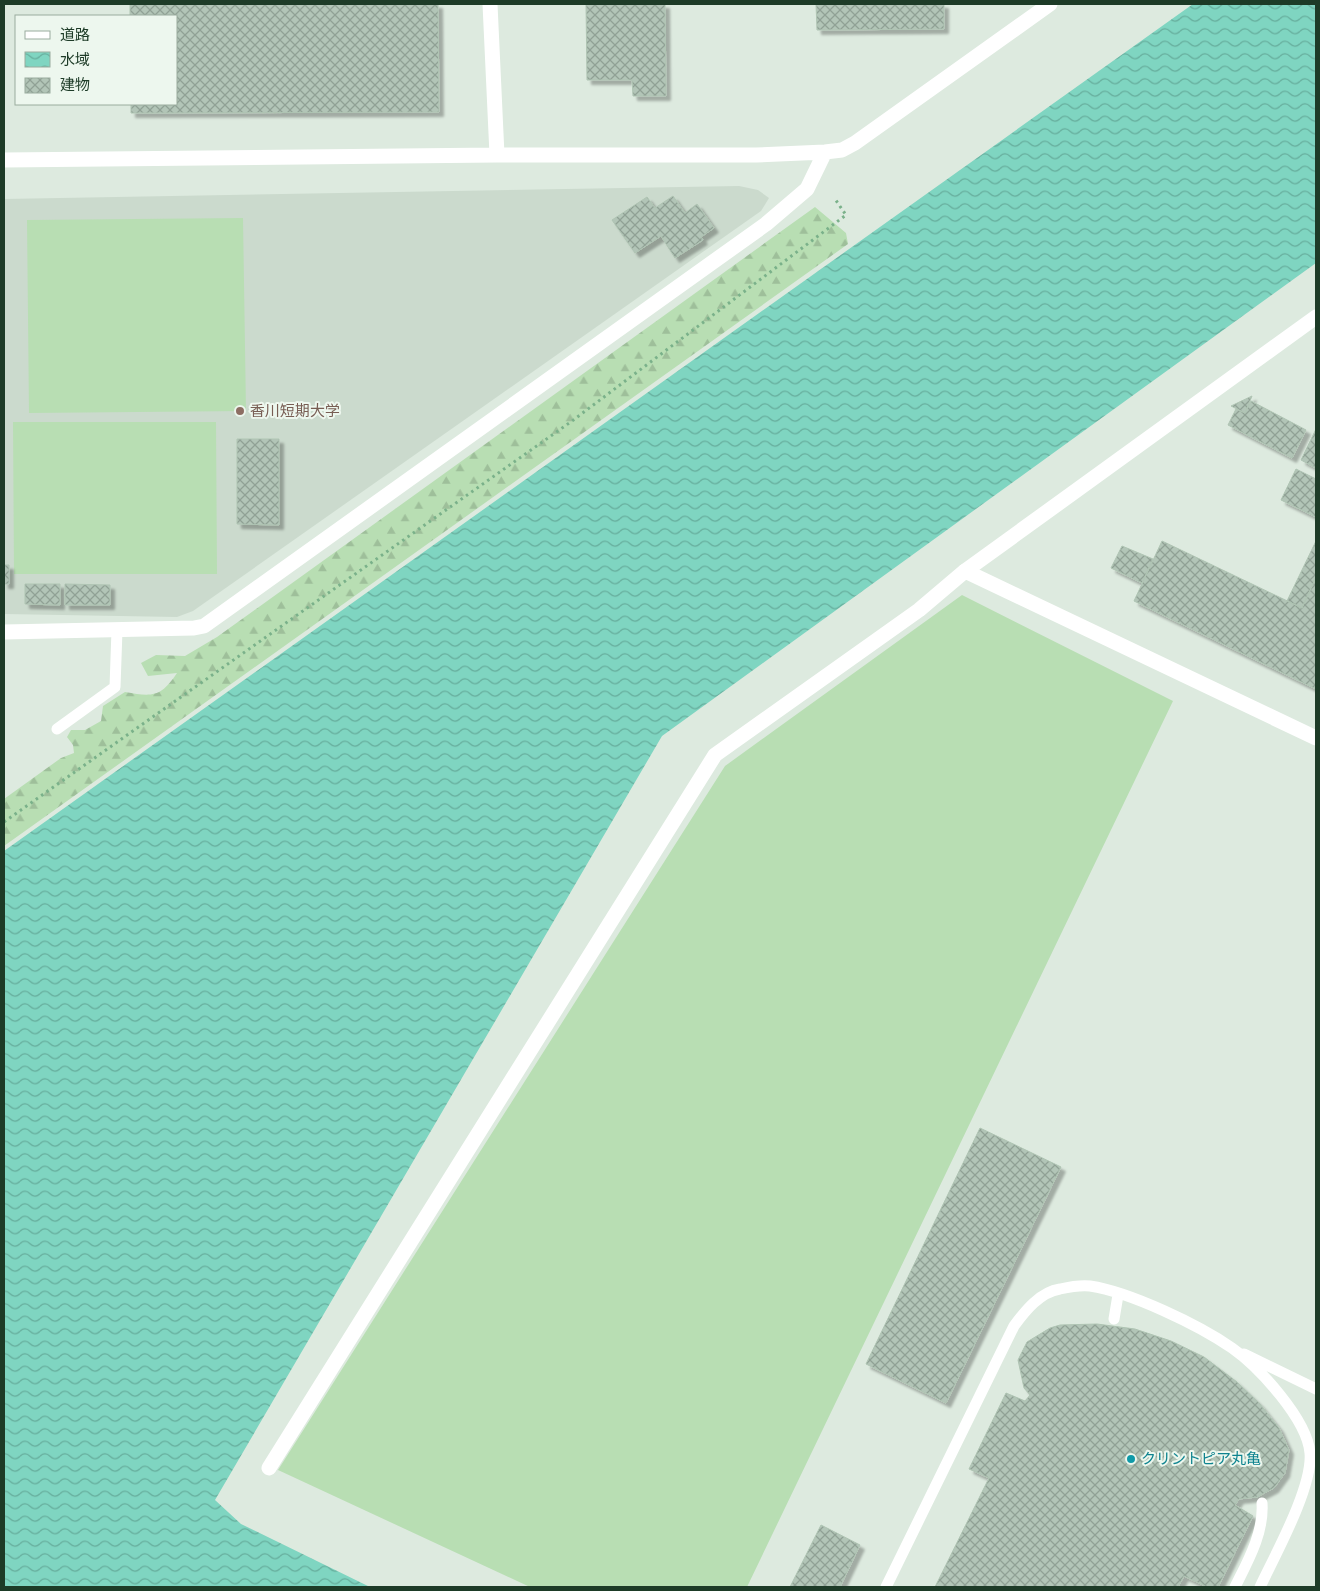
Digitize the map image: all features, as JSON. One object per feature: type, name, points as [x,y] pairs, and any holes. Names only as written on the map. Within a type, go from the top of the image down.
[{"type":"street","points":[[490,4],[497,155]]},
{"type":"street","points":[[4,160],[497,155],[756,155],[842,150],[855,143],[1050,4]]},
{"type":"street","points":[[4,632],[194,628],[216,619],[766,224],[807,189],[825,152]]},
{"type":"street","points":[[268,1468],[715,755],[919,610],[965,571],[1316,317]]},
{"type":"street","points":[[965,571],[1316,738]]},
{"type":"lane","points":[[56,729],[115,687],[117,630]]},
{"type":"lane","points":[[886,1587],[955,1447],[999,1352],[1014,1326],[1030,1305],[1058,1289],[1089,1286],[1188,1322],[1233,1349],[1316,1389]]},
{"type":"lane","points":[[1114,1320],[1118,1295]]},
{"type":"lane","points":[[1233,1349],[1272,1385],[1297,1418],[1310,1453],[1306,1480],[1295,1514],[1260,1587]]},
{"type":"lane","points":[[1235,1587],[1250,1558],[1263,1520],[1262,1503]]},
{"type":"path","points":[[4,822],[588,409],[846,215],[835,199]]},
{"type":"shaded area","name":"香川短期大学","points":[[739,186],[758,190],[769,198],[761,211],[193,611],[177,617],[4,614],[4,199]]},
{"type":"green space","points":[[815,207],[846,233],[848,244],[4,846],[4,799],[61,758],[74,753],[73,745],[67,737],[71,730],[85,730],[101,721],[103,706],[125,692],[150,695],[161,691],[177,673],[148,676],[141,663],[156,655],[185,656],[217,637]]},
{"type":"green space","points":[[243,218],[246,411],[29,413],[27,220]]},
{"type":"green space","points":[[13,422],[216,422],[217,574],[14,574]]},
{"type":"green space","points":[[962,595],[1173,701],[747,1587],[530,1587],[278,1470],[725,766]]},
{"type":"water","points":[[1193,4],[1316,4],[1316,263],[662,736],[215,1500],[241,1524],[370,1587],[4,1587],[4,851]]},
{"type":"building","points":[[130,4],[438,4],[439,112],[131,113],[131,105],[178,105],[178,15],[130,15]]},
{"type":"building","points":[[586,4],[665,4],[666,96],[633,96],[632,80],[587,80]]},
{"type":"building","points":[[816,4],[944,4],[944,29],[817,30]]},
{"type":"building","points":[[673,196],[685,213],[697,204],[714,228],[701,237],[703,240],[675,258],[661,236],[635,253],[612,220],[647,197],[655,208]]},
{"type":"building","points":[[1252,396],[1245,413],[1231,406]]},
{"type":"building","points":[[1251,401],[1306,430],[1292,458],[1228,425],[1236,409],[1245,413]]},
{"type":"building","points":[[1316,429],[1316,468],[1301,460]]},
{"type":"building","points":[[237,439],[279,439],[279,525],[237,524]]},
{"type":"building","points":[[1296,469],[1316,479],[1316,517],[1281,500]]},
{"type":"building","points":[[1162,541],[1302,608],[1316,577],[1316,689],[1134,601]]},
{"type":"building","points":[[1316,541],[1316,577],[1302,608],[1287,601]]},
{"type":"building","points":[[1122,546],[1153,559],[1142,583],[1111,568]]},
{"type":"building","points":[[4,565],[9,565],[9,584],[4,584]]},
{"type":"building","points":[[25,584],[60,584],[60,605],[25,604]]},
{"type":"building","points":[[65,584],[110,585],[110,605],[65,605]]},
{"type":"building","points":[[980,1128],[1061,1167],[946,1403],[866,1364]]},
{"type":"building","name":"クリントピア丸亀","points":[[1097,1324],[1135,1329],[1171,1341],[1204,1357],[1237,1382],[1260,1404],[1279,1428],[1289,1450],[1285,1473],[1274,1488],[1257,1497],[1239,1499],[1235,1505],[1253,1516],[1218,1587],[1207,1587],[1184,1576],[1178,1587],[935,1587],[989,1478],[969,1469],[1006,1393],[1025,1401],[1030,1395],[1024,1388],[1018,1360],[1027,1342],[1050,1328],[1060,1325]]},
{"type":"building","points":[[821,1525],[860,1545],[840,1587],[790,1587]]},
{"type":"place","name":"香川短期大学","points":[[240,411]]},
{"type":"place","name":"クリントピア丸亀","points":[[1131,1459]]}]
